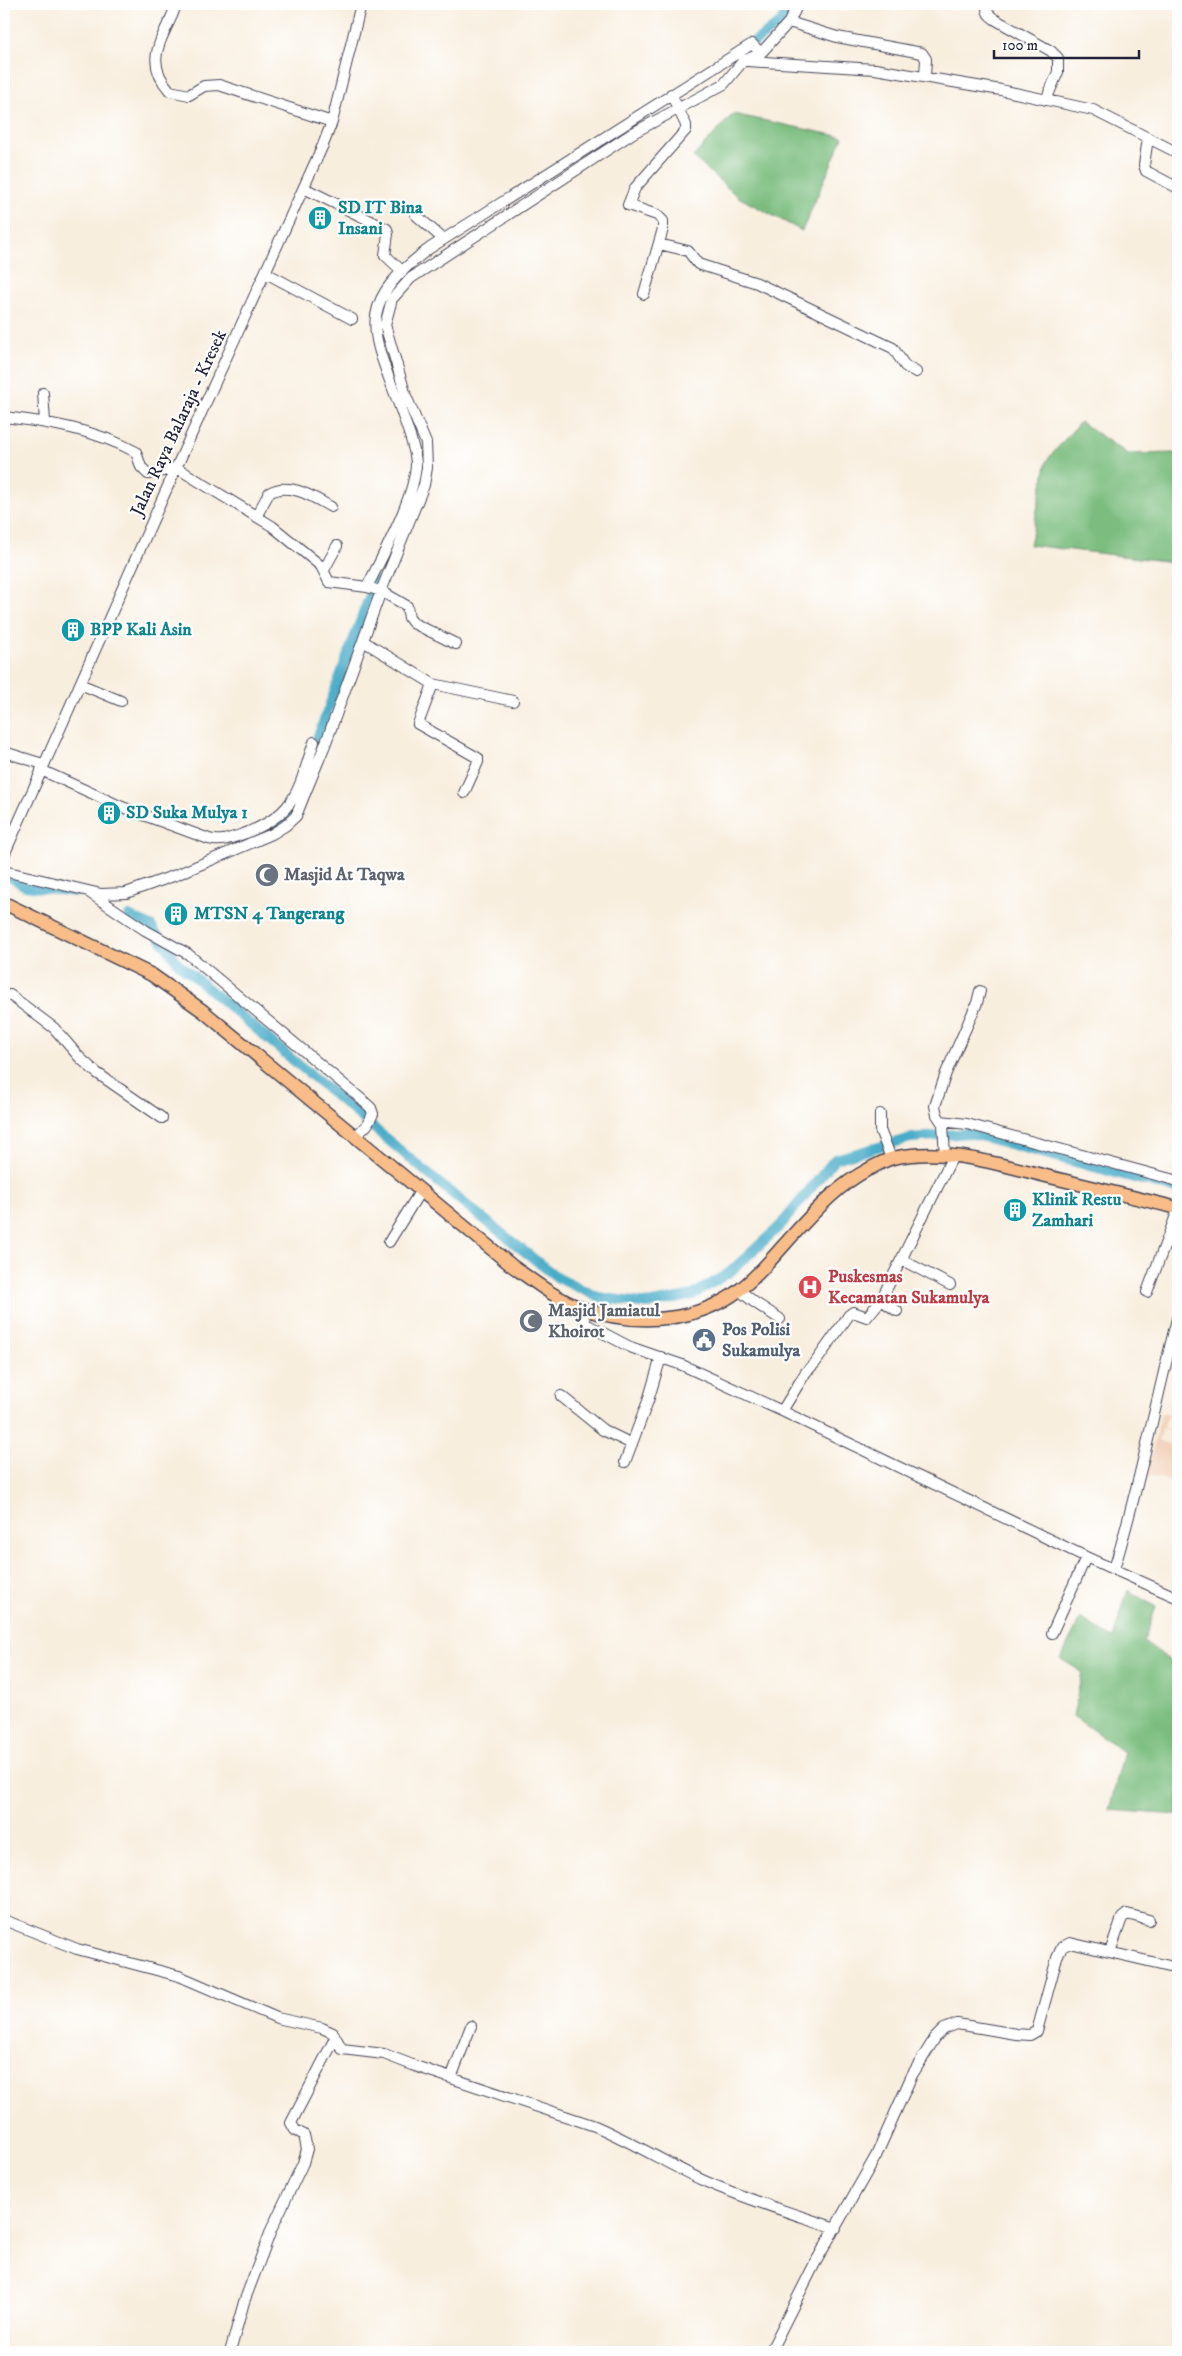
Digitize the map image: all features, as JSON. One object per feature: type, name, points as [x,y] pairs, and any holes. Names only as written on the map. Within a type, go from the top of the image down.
[{"type":"main road","points":[[4,903],[152,975],[203,1011],[510,1265],[535,1282],[581,1308],[630,1318],[674,1318],[704,1309],[723,1300],[739,1290],[769,1262],[835,1190],[889,1154],[949,1156],[1008,1167],[1178,1209]]},
{"type":"street","points":[[175,4],[174,12],[156,54],[158,75],[170,91],[189,95],[204,86],[219,86],[332,122]]},
{"type":"street","name":"Jalan Raya Balaraja - Kresek","points":[[6,845],[266,273],[332,122],[361,4]]},
{"type":"street","points":[[4,871],[88,891],[110,894],[126,893],[176,875],[285,826],[296,816],[363,641],[374,589],[414,477],[416,466],[412,443],[386,376],[375,327],[375,316],[382,294],[402,271],[443,240],[554,176],[724,84],[743,61],[789,22],[798,4]]},
{"type":"street","points":[[987,4],[986,10],[988,15],[1051,51],[1058,58],[1058,72],[1046,100]]},
{"type":"street","points":[[789,22],[836,37],[922,52],[926,59],[925,77]]},
{"type":"street","points":[[374,589],[424,485],[427,468],[426,443],[406,396],[387,337],[385,325],[392,300],[411,278],[671,95],[758,50]]},
{"type":"street","points":[[743,61],[874,69],[1046,100],[1093,110],[1178,153]]},
{"type":"street","points":[[644,294],[663,224],[660,217],[628,205],[635,188],[684,134],[686,125],[671,95]]},
{"type":"street","points":[[1148,138],[1144,165],[1146,171],[1178,188]]},
{"type":"street","points":[[304,188],[387,229],[385,255],[402,271]]},
{"type":"street","points":[[415,214],[443,240]]},
{"type":"street","points":[[659,244],[688,251],[698,264],[757,283],[893,348],[905,366],[916,372]]},
{"type":"street","points":[[266,273],[352,319]]},
{"type":"street","points":[[43,393],[45,422]]},
{"type":"street","points":[[4,417],[45,422],[90,434],[133,450],[138,454],[144,471],[148,474],[177,468],[256,515],[290,539],[324,570],[326,579],[330,583],[374,589],[407,606],[409,618],[413,623],[456,644]]},
{"type":"street","points":[[256,515],[269,493],[281,488],[298,491],[331,506]]},
{"type":"street","points":[[324,570],[337,546]]},
{"type":"street","points":[[363,641],[433,684],[513,701]]},
{"type":"street","points":[[80,684],[122,701]]},
{"type":"street","points":[[433,684],[418,724],[478,758],[464,793]]},
{"type":"street","points":[[4,752],[42,767],[122,807],[219,841],[262,826],[282,813],[292,800],[314,742]]},
{"type":"street","points":[[88,891],[131,922],[188,954],[360,1098],[374,1112],[369,1122],[355,1137]]},
{"type":"street","points":[[782,1411],[806,1372],[815,1363],[849,1315],[853,1312],[867,1316],[870,1315],[881,1300],[902,1260],[949,1156],[942,1122],[935,1111],[936,1100],[980,990]]},
{"type":"street","points":[[10,995],[54,1028],[97,1073],[162,1118]]},
{"type":"street","points":[[880,1114],[882,1136],[889,1154]]},
{"type":"street","points":[[942,1122],[967,1124],[1178,1181]]},
{"type":"street","points":[[389,1242],[421,1190]]},
{"type":"street","points":[[1147,1292],[1178,1209]]},
{"type":"street","points":[[902,1260],[950,1285]]},
{"type":"street","points":[[739,1290],[780,1319]]},
{"type":"street","points":[[881,1300],[897,1311]]},
{"type":"street","points":[[581,1308],[586,1324],[630,1347],[661,1357],[782,1411],[1086,1557],[1178,1598]]},
{"type":"street","points":[[1114,1569],[1131,1514],[1157,1397],[1178,1315]]},
{"type":"street","points":[[625,1462],[661,1357]]},
{"type":"street","points":[[561,1396],[603,1430],[632,1444]]},
{"type":"street","points":[[1052,1633],[1086,1557]]},
{"type":"street","points":[[1110,1952],[1122,1918],[1127,1914],[1149,1920]]},
{"type":"street","points":[[4,1920],[77,1949],[179,1976],[277,2018],[328,2030],[342,2049],[384,2054],[595,2126],[622,2138],[669,2164],[732,2193],[836,2228]]},
{"type":"street","points":[[774,2351],[814,2265],[876,2156],[912,2076],[935,2038],[944,2029],[957,2024],[965,2024],[1030,2035],[1037,2031],[1057,1958],[1062,1947],[1070,1943],[1178,1968]]},
{"type":"street","points":[[451,2078],[471,2026]]},
{"type":"street","points":[[230,2352],[248,2293],[272,2228],[303,2163],[307,2149],[304,2135],[295,2130],[291,2123],[292,2118],[306,2098],[335,2038]]},
{"type":"shaded area","points":[[1161,1413],[1178,1417],[1167,1416],[1164,1427],[1178,1432],[1162,1428],[1158,1441],[1178,1446],[1178,1482],[1147,1475]]},
{"type":"green space","points":[[733,114],[843,137],[802,231],[738,197],[693,157]]},
{"type":"green space","points":[[1080,422],[1128,454],[1178,453],[1178,568],[1164,561],[1030,545],[1047,460]]},
{"type":"green space","points":[[1128,1590],[1156,1607],[1144,1641],[1178,1667],[1178,1815],[1109,1810],[1124,1752],[1073,1716],[1082,1672],[1061,1659],[1080,1618],[1113,1638]]},
{"type":"waterway","points":[[746,48],[781,22],[790,4]]},
{"type":"waterway","points":[[313,750],[375,581]]},
{"type":"waterway","points":[[240,842],[265,831],[280,821],[291,808],[295,799]]},
{"type":"waterway","points":[[4,873],[25,886],[76,892]]},
{"type":"waterway","points":[[129,916],[151,926],[179,964],[445,1188],[558,1278],[598,1297],[648,1304],[693,1295],[730,1272],[780,1226],[835,1159],[911,1138],[969,1133],[1178,1190]]},
{"type":"place","name":"SD IT Bina Insani","points":[[320,218]]},
{"type":"place","name":"BPP Kali Asin","points":[[73,630]]},
{"type":"place","name":"SD Suka Mulya 1","points":[[109,813]]},
{"type":"place","name":"Masjid At Taqwa","points":[[267,875]]},
{"type":"place","name":"MTSN 4 Tangerang","points":[[176,914]]},
{"type":"place","name":"Klinik Restu Zamhari","points":[[1015,1210]]},
{"type":"place","name":"Puskesmas Kecamatan Sukamulya","points":[[810,1287]]},
{"type":"place","name":"Masjid Jamiatul Khoirot","points":[[531,1321]]},
{"type":"place","name":"Pos Polisi Sukamulya","points":[[704,1340]]}]
